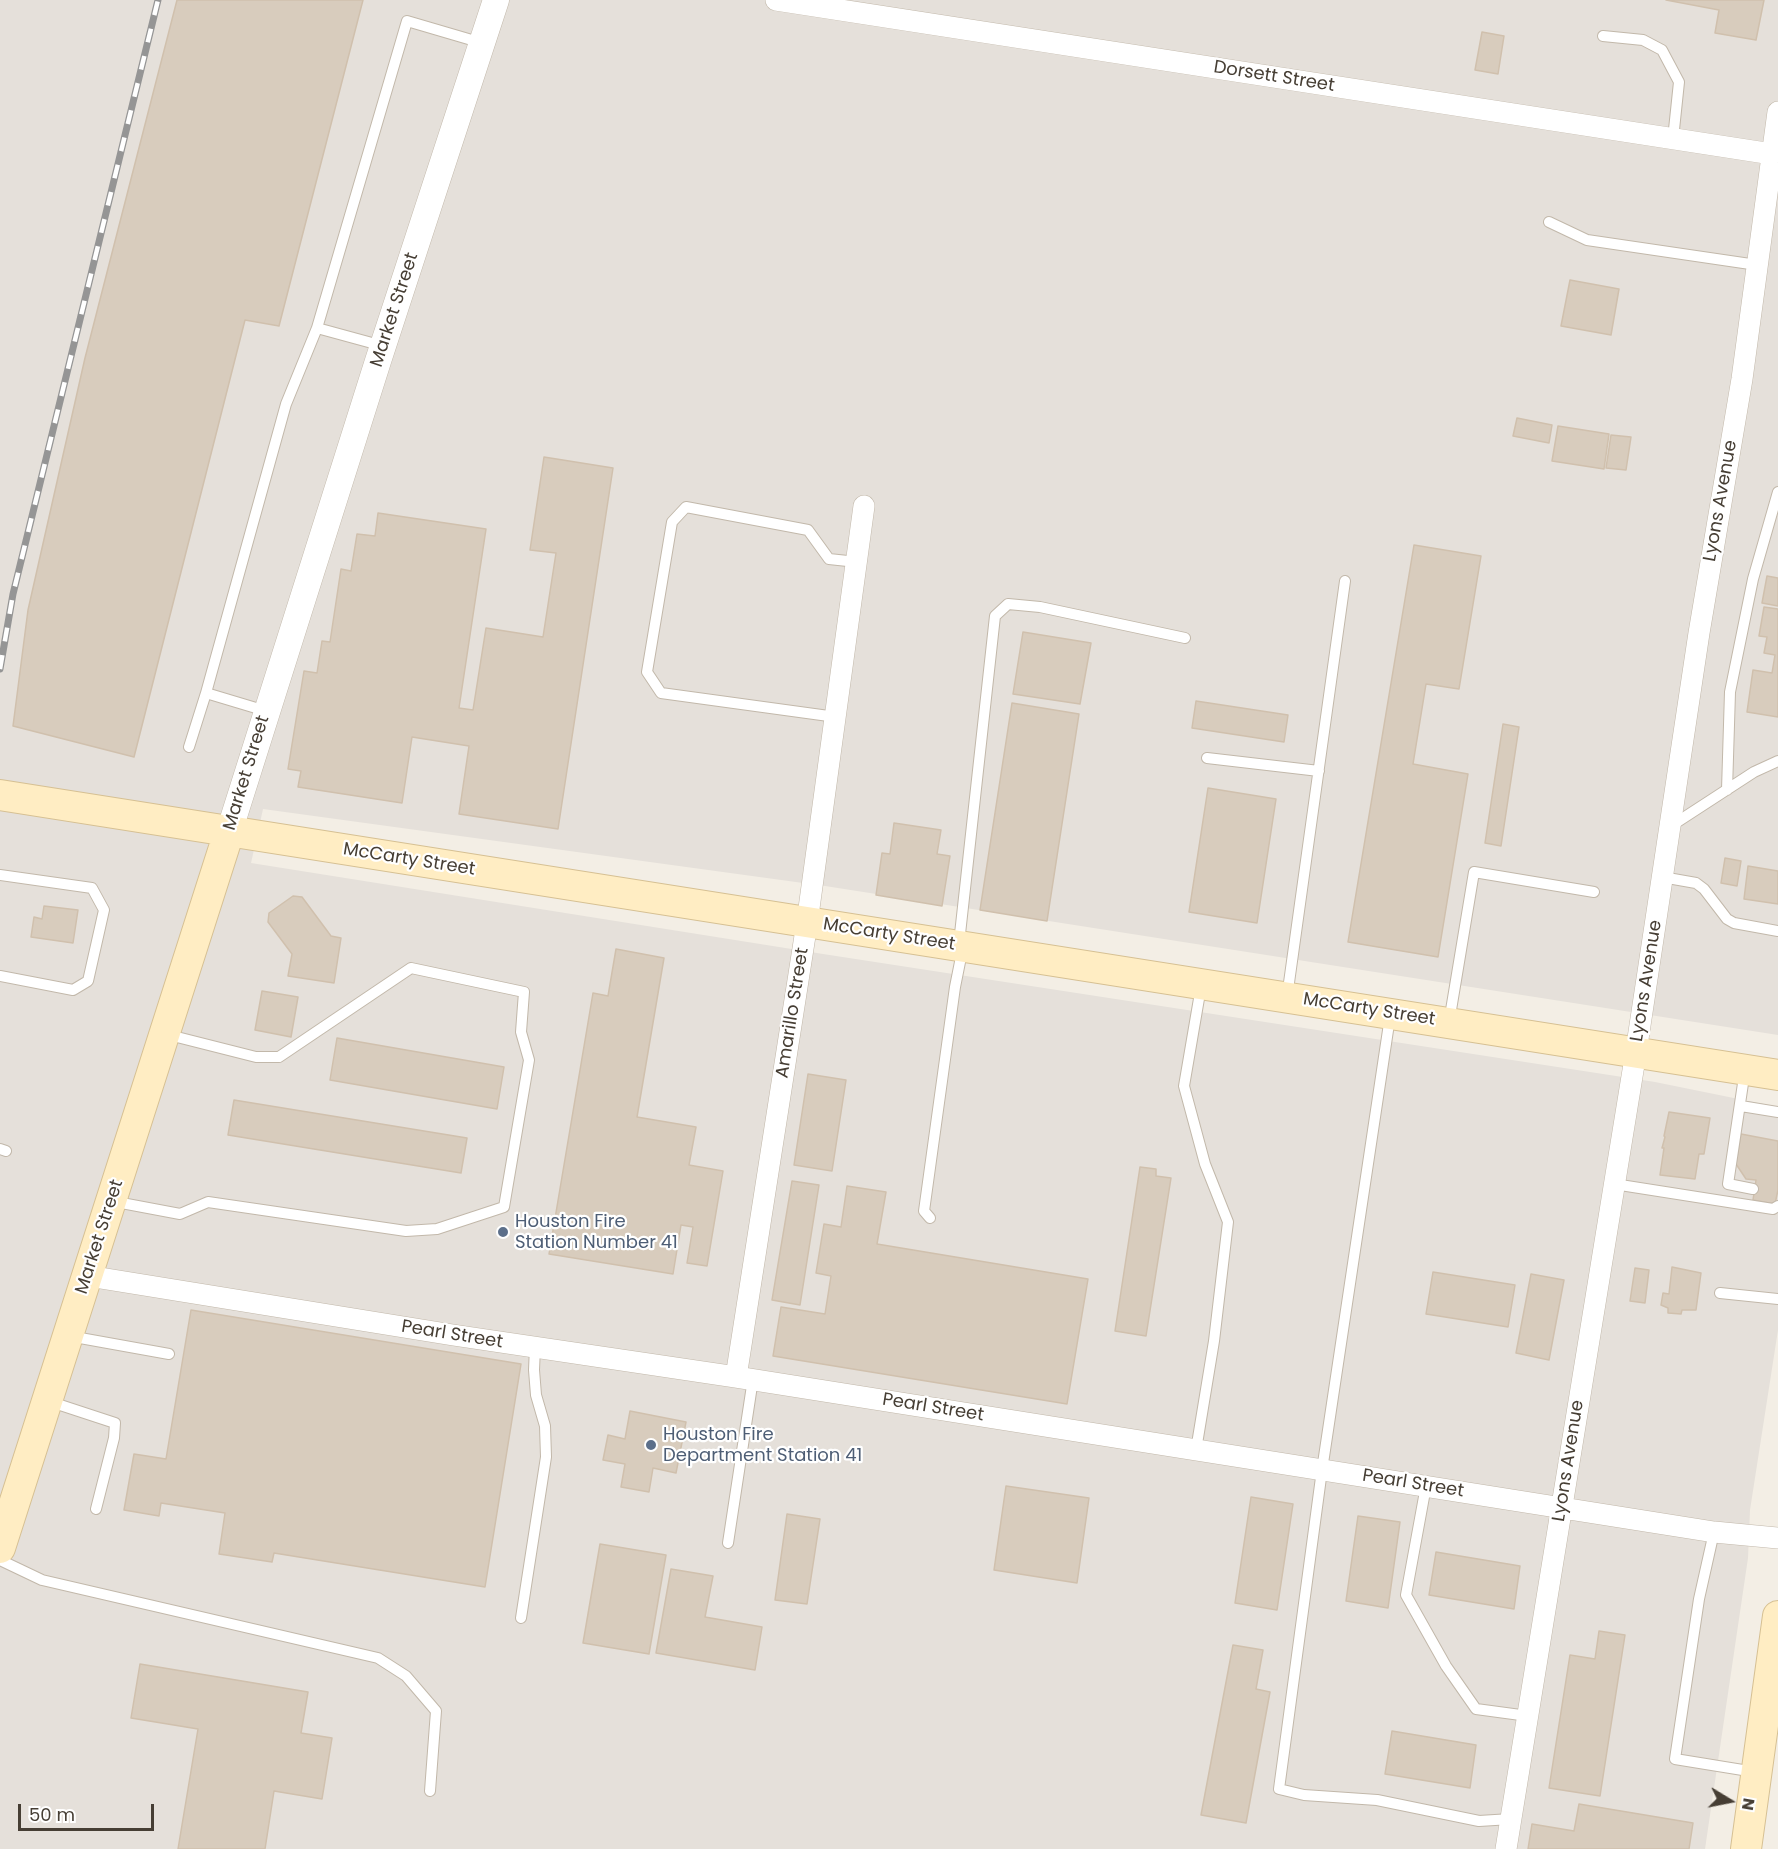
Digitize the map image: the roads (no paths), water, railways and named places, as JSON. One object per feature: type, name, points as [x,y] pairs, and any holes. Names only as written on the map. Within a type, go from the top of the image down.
[{"type":"main road","name":"McCarty Street","points":[[0,795],[1778,1075]]},
{"type":"main road","name":"Market Street","points":[[0,1548],[229,832]]},
{"type":"main road","points":[[1746,1849],[1778,1616]]},
{"type":"street","name":"Market Street","points":[[229,832],[383,346],[496,0]]},
{"type":"street","name":"Dorsett Street","points":[[776,0],[1772,154]]},
{"type":"street","name":"Lyons Avenue","points":[[1506,1849],[1636,1052],[1699,633],[1742,379],[1778,118]]},
{"type":"street","name":"Amarillo Street","points":[[745,1378],[864,506]]},
{"type":"street","name":"Pearl Street","points":[[88,1276],[1714,1532],[1778,1538]]},
{"type":"lane","points":[[189,747],[286,404],[316,328],[407,21],[482,43]]},
{"type":"lane","points":[[1603,36],[1643,40],[1662,50],[1679,82],[1673,139]]},
{"type":"lane","points":[[1549,222],[1587,240],[1757,265]]},
{"type":"lane","points":[[316,328],[383,346]]},
{"type":"lane","points":[[1727,790],[1730,692],[1753,579],[1778,492]]},
{"type":"lane","points":[[836,717],[661,693],[647,672],[672,522],[686,507],[808,530],[830,559],[857,562]]},
{"type":"lane","points":[[1287,997],[1345,581]]},
{"type":"lane","points":[[930,1218],[924,1211],[961,947],[995,616],[1008,604],[1040,607],[1185,638]]},
{"type":"lane","points":[[206,693],[267,711]]},
{"type":"lane","points":[[1207,758],[1318,771]]},
{"type":"lane","points":[[1670,827],[1754,772],[1778,761]]},
{"type":"lane","points":[[1449,1022],[1474,872],[1594,892]]},
{"type":"lane","points":[[0,875],[92,888],[104,910],[88,981],[73,990],[0,976]]},
{"type":"lane","points":[[1662,877],[1696,883],[1704,889],[1730,922],[1778,931]]},
{"type":"lane","points":[[111,1201],[180,1214],[208,1202],[406,1232],[437,1229],[504,1207],[529,1060],[521,1032],[525,992],[411,968],[279,1057],[256,1057],[164,1033]]},
{"type":"lane","points":[[1196,1450],[1214,1341],[1228,1222],[1205,1164],[1184,1086],[1202,984]]},
{"type":"lane","points":[[1391,1014],[1322,1470],[1279,1789],[1304,1795],[1377,1800],[1479,1821],[1511,1819]]},
{"type":"lane","points":[[1725,1201],[1745,1070]]},
{"type":"lane","points":[[1741,1106],[1778,1112]]},
{"type":"lane","points":[[1614,1184],[1773,1209],[1778,1206]]},
{"type":"lane","points":[[1728,1184],[1753,1189]]},
{"type":"lane","points":[[1720,1293],[1778,1299]]},
{"type":"lane","points":[[68,1336],[169,1354]]},
{"type":"lane","points":[[522,1618],[546,1457],[544,1426],[536,1387],[535,1347]]},
{"type":"lane","points":[[728,1543],[745,1378]]},
{"type":"lane","points":[[47,1401],[115,1423],[114,1438],[96,1509]]},
{"type":"lane","points":[[1426,1486],[1406,1595],[1446,1666],[1476,1709],[1528,1716]]},
{"type":"lane","points":[[1714,1532],[1699,1599],[1675,1759],[1758,1773]]},
{"type":"lane","points":[[0,1560],[42,1580],[378,1658],[406,1676],[436,1711],[430,1791]]},
{"type":"railway","points":[[0,669],[13,594],[158,0]]},
{"type":"place","name":"Houston Fire Station Number 41","points":[[503,1232]]},
{"type":"place","name":"Houston Fire Department Station 41","points":[[651,1445]]}]
